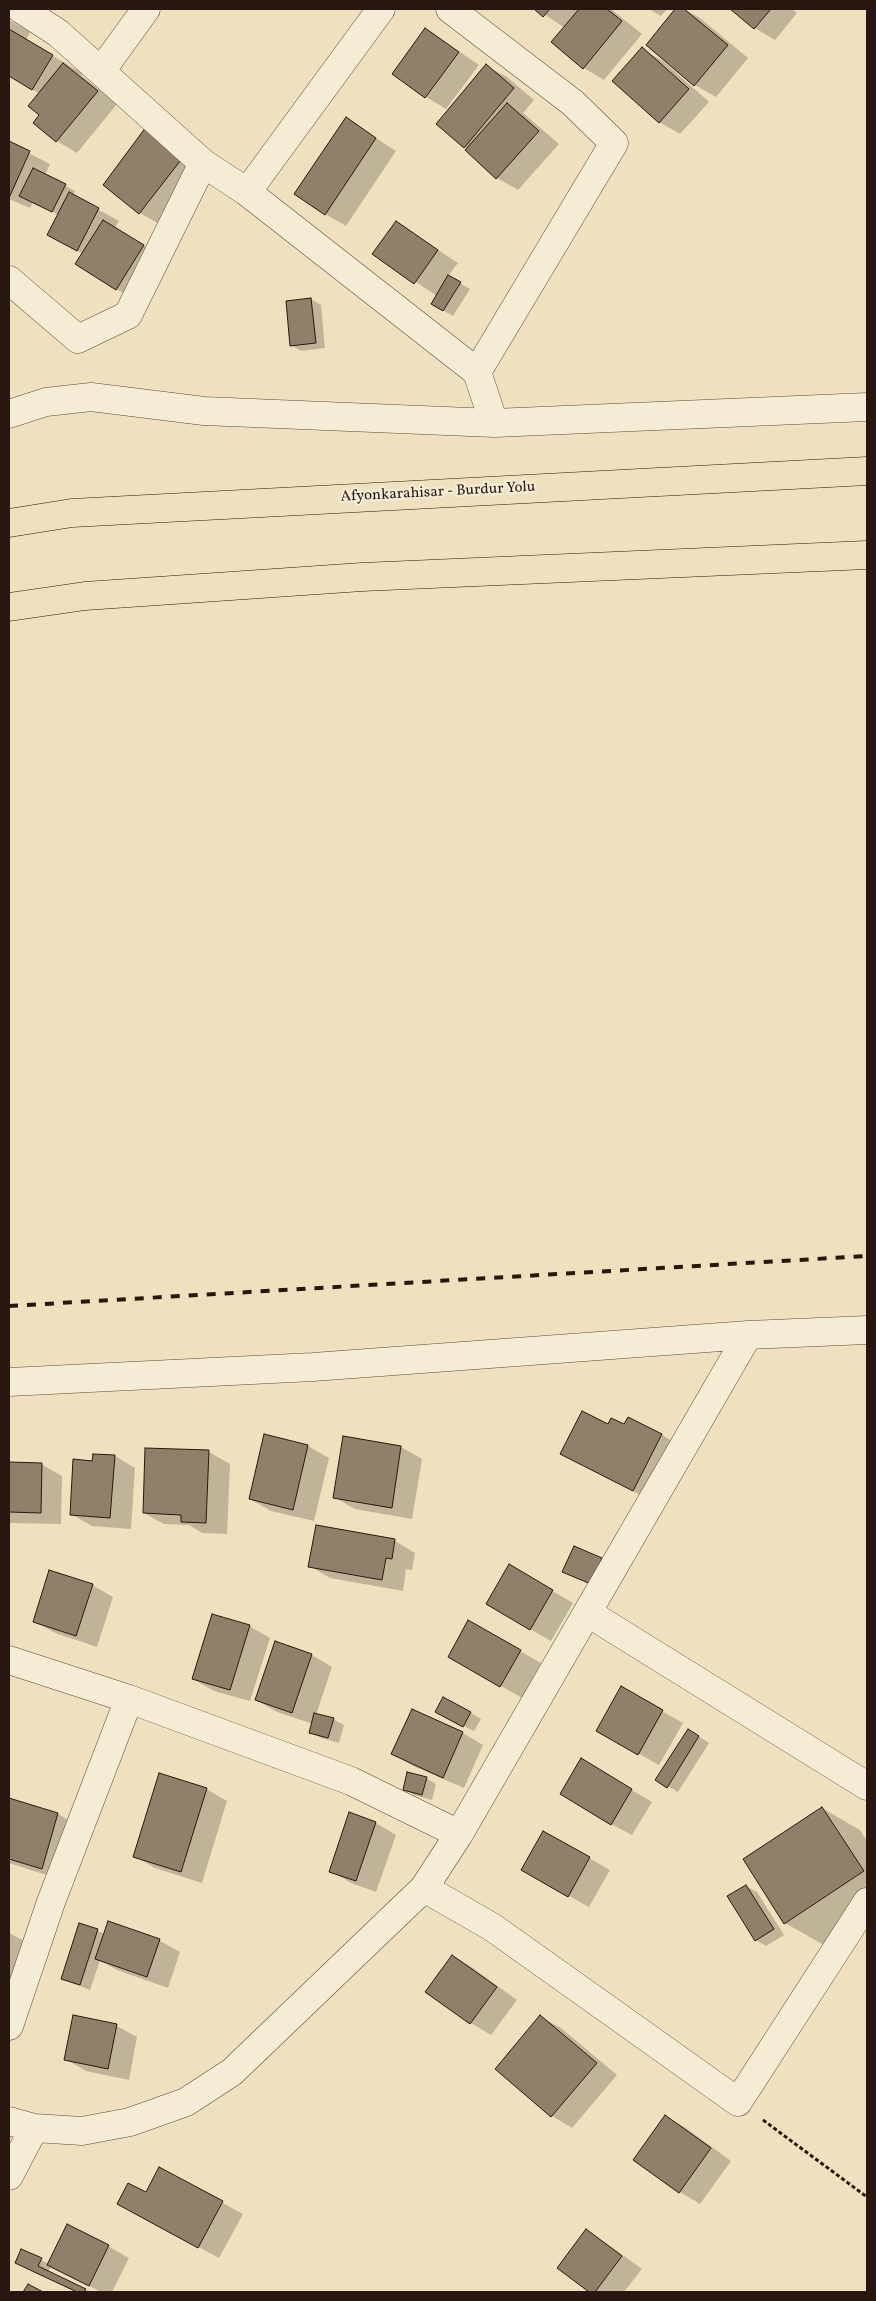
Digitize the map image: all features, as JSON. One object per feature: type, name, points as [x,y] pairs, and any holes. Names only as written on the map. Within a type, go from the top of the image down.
[{"type":"highway","name":"Afyonkarahisar - Burdur Yolu","points":[[9,523],[82,512],[867,470]]},
{"type":"highway","points":[[9,607],[85,596],[362,577],[867,555]]},
{"type":"street","points":[[22,9],[58,33],[203,163],[247,192],[477,372],[494,423]]},
{"type":"street","points":[[101,71],[146,9]]},
{"type":"street","points":[[247,192],[382,9]]},
{"type":"street","points":[[450,9],[573,103],[614,143],[477,372]]},
{"type":"street","points":[[9,280],[78,339],[128,315],[203,163]]},
{"type":"street","points":[[9,414],[46,402],[91,397],[204,411],[494,423],[867,407]]},
{"type":"street","points":[[9,1382],[312,1367],[748,1335],[867,1330]]},
{"type":"street","points":[[9,2176],[21,2124],[82,2131],[130,2122],[186,2102],[232,2072],[424,1888],[459,1834],[748,1335]]},
{"type":"street","points":[[588,1613],[867,1786]]},
{"type":"street","points":[[9,1660],[128,1699],[351,1781],[459,1834]]},
{"type":"street","points":[[9,2026],[51,1902],[128,1699]]},
{"type":"street","points":[[424,1888],[492,1927],[738,2102],[867,1902]]},
{"type":"path","points":[[738,2102],[867,2197]]},
{"type":"building","points":[[534,9],[550,9],[543,17]]},
{"type":"building","points":[[579,9],[607,9],[622,21],[583,69],[551,42]]},
{"type":"building","points":[[675,9],[684,9],[728,45],[694,86],[646,45]]},
{"type":"building","points":[[730,9],[771,9],[754,29]]},
{"type":"building","points":[[425,28],[459,52],[425,98],[392,74]]},
{"type":"building","points":[[9,29],[53,55],[32,90],[9,76]]},
{"type":"building","points":[[642,47],[689,89],[659,123],[612,81]]},
{"type":"building","points":[[63,63],[98,91],[56,142],[33,123],[39,115],[28,106]]},
{"type":"building","points":[[486,64],[514,88],[464,148],[436,124]]},
{"type":"building","points":[[507,103],[539,131],[496,179],[465,150]]},
{"type":"building","points":[[346,117],[376,138],[325,215],[294,194]]},
{"type":"building","points":[[146,127],[184,156],[139,214],[103,185]]},
{"type":"building","points":[[9,141],[30,151],[9,198]]},
{"type":"building","points":[[33,168],[66,184],[52,212],[19,196]]},
{"type":"building","points":[[69,192],[99,208],[77,251],[47,235]]},
{"type":"building","points":[[103,220],[144,245],[116,290],[75,264]]},
{"type":"building","points":[[396,221],[438,250],[414,284],[372,254]]},
{"type":"building","points":[[448,275],[461,282],[443,311],[431,304]]},
{"type":"building","points":[[311,298],[316,343],[290,346],[286,301]]},
{"type":"building","points":[[582,1411],[608,1424],[611,1418],[624,1424],[628,1417],[662,1434],[633,1491],[560,1454]]},
{"type":"building","points":[[264,1434],[308,1445],[293,1510],[249,1499]]},
{"type":"building","points":[[343,1436],[401,1446],[392,1508],[333,1498]]},
{"type":"building","points":[[145,1448],[209,1450],[206,1523],[181,1522],[181,1515],[143,1513]]},
{"type":"building","points":[[93,1454],[115,1455],[110,1518],[70,1515],[73,1459],[92,1461]]},
{"type":"building","points":[[9,1462],[42,1463],[41,1513],[9,1512]]},
{"type":"building","points":[[316,1525],[395,1539],[392,1559],[386,1558],[382,1580],[308,1567]]},
{"type":"building","points":[[574,1546],[602,1558],[591,1584],[562,1572]]},
{"type":"building","points":[[509,1564],[553,1590],[530,1630],[486,1604]]},
{"type":"building","points":[[49,1570],[93,1584],[76,1636],[33,1622]]},
{"type":"building","points":[[212,1614],[250,1625],[230,1690],[192,1679]]},
{"type":"building","points":[[468,1620],[521,1650],[500,1687],[448,1657]]},
{"type":"building","points":[[275,1641],[312,1654],[292,1713],[255,1700]]},
{"type":"building","points":[[621,1686],[663,1710],[638,1755],[596,1731]]},
{"type":"building","points":[[443,1697],[471,1712],[463,1727],[435,1712]]},
{"type":"building","points":[[412,1709],[463,1732],[443,1778],[391,1754]]},
{"type":"building","points":[[314,1713],[334,1718],[328,1738],[309,1733]]},
{"type":"building","points":[[688,1729],[699,1736],[667,1788],[655,1780]]},
{"type":"building","points":[[581,1758],[632,1789],[611,1825],[560,1794]]},
{"type":"building","points":[[407,1772],[427,1777],[422,1795],[403,1790]]},
{"type":"building","points":[[159,1773],[207,1788],[181,1872],[133,1857]]},
{"type":"building","points":[[9,1798],[58,1813],[42,1869],[9,1859]]},
{"type":"building","points":[[822,1807],[864,1871],[784,1924],[743,1859]]},
{"type":"building","points":[[349,1812],[376,1822],[356,1881],[329,1872]]},
{"type":"building","points":[[543,1831],[590,1857],[568,1897],[521,1870]]},
{"type":"building","points":[[746,1885],[774,1929],[755,1941],[727,1896]]},
{"type":"building","points":[[108,1921],[160,1939],[147,1977],[95,1959]]},
{"type":"building","points":[[79,1923],[98,1929],[80,1985],[61,1979]]},
{"type":"building","points":[[452,1955],[497,1987],[470,2024],[425,1992]]},
{"type":"building","points":[[73,2015],[117,2024],[108,2069],[64,2060]]},
{"type":"building","points":[[540,2015],[597,2063],[551,2117],[495,2069]]},
{"type":"building","points":[[665,2115],[711,2148],[679,2193],[633,2160]]},
{"type":"building","points":[[159,2167],[223,2201],[198,2248],[117,2204],[128,2183],[146,2192]]},
{"type":"building","points":[[67,2224],[109,2245],[89,2286],[47,2265]]},
{"type":"building","points":[[586,2229],[622,2256],[595,2292],[589,2292],[557,2268]]},
{"type":"building","points":[[21,2249],[42,2258],[38,2266],[86,2289],[84,2292],[77,2292],[15,2263]]},
{"type":"building","points":[[28,2284],[43,2292],[23,2292]]},
{"type":"railway","points":[[9,1306],[867,1256]]}]
